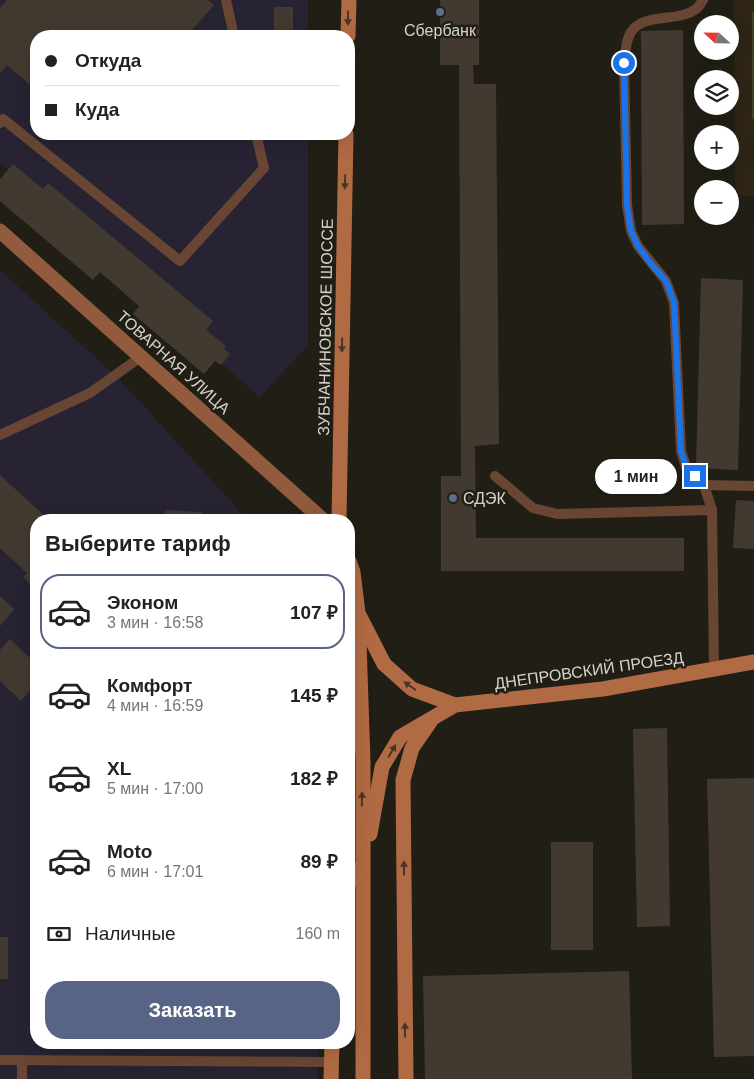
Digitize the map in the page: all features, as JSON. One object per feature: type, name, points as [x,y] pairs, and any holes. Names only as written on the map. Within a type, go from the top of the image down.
[{"type":"main road","points":[[348,0],[348,30]]},
{"type":"main road","name":"ЗУБЧАНИНОВСКОЕ ШОССЕ","points":[[339,514],[346,140]]},
{"type":"main road","points":[[355,588],[358,613],[363,762],[362,1079]]},
{"type":"main road","points":[[358,613],[384,664],[412,689],[454,705]]},
{"type":"main road","name":"ДНЕПРОВСКИЙ ПРОЕЗД","points":[[362,883],[382,767],[400,737],[454,705],[603,689],[754,662]]},
{"type":"main road","points":[[406,1079],[403,780],[412,748],[431,720]]},
{"type":"main road","points":[[355,874],[362,883]]},
{"type":"main road","points":[[332,1049],[332,1079]]},
{"type":"street","name":"ТОВАРНАЯ УЛИЦА","points":[[0,231],[142,356],[316,514]]},
{"type":"lane","points":[[226,0],[233,30]]},
{"type":"lane","points":[[703,0],[696,9],[669,18],[645,21],[632,32],[627,44],[624,63],[627,206],[631,231],[638,246],[666,281],[674,302],[681,451],[686,467],[704,485],[712,510],[714,670]]},
{"type":"lane","points":[[0,123],[3,119],[180,261],[264,168],[257,140]]},
{"type":"lane","points":[[0,435],[90,393],[142,356]]},
{"type":"lane","points":[[495,476],[533,508],[557,514],[712,510]]},
{"type":"lane","points":[[704,485],[754,486]]},
{"type":"lane","points":[[0,1060],[331,1062]]},
{"type":"lane","points":[[22,1060],[22,1079]]},
{"type":"shaded area","points":[[0,0],[308,0],[308,30],[30,30],[30,140],[308,140],[308,346],[259,397],[0,162]]},
{"type":"shaded area","points":[[734,0],[754,0],[754,196],[739,196],[739,180],[735,180],[735,170],[739,170],[739,125],[735,125],[735,115],[739,115],[739,70],[734,70],[734,60],[739,60],[739,15],[734,15]]},
{"type":"shaded area","points":[[0,270],[119,379],[243,514],[30,514],[30,1049],[318,1049],[318,1079],[0,1079]]},
{"type":"green space","points":[[752,12],[754,12],[754,119],[752,119]]},
{"type":"building","points":[[7,0],[208,0],[214,5],[192,30],[30,30],[30,85],[7,65],[0,73],[0,8]]},
{"type":"building","points":[[440,0],[479,0],[479,65],[473,65],[474,84],[496,84],[499,444],[475,446],[476,538],[684,538],[684,571],[441,571],[441,476],[461,476],[459,65],[440,65]]},
{"type":"building","points":[[274,7],[293,7],[293,30],[274,30]]},
{"type":"building","points":[[683,30],[684,224],[642,225],[641,31]]},
{"type":"building","points":[[13,164],[43,189],[48,183],[213,321],[206,330],[226,346],[224,349],[230,354],[221,365],[215,361],[204,374],[133,314],[139,306],[100,272],[93,280],[0,201],[0,179]]},
{"type":"building","points":[[701,278],[743,280],[738,470],[696,468]]},
{"type":"building","points":[[0,475],[42,514],[30,514],[30,584],[23,577],[27,573],[0,548]]},
{"type":"building","points":[[736,500],[754,501],[754,549],[733,548]]},
{"type":"building","points":[[165,510],[202,512],[202,514],[165,514]]},
{"type":"building","points":[[0,596],[14,609],[0,626]]},
{"type":"building","points":[[10,639],[30,658],[30,691],[21,701],[0,681],[0,650]]},
{"type":"building","points":[[667,728],[670,926],[637,927],[633,729]]},
{"type":"building","points":[[754,778],[754,1056],[714,1057],[707,779]]},
{"type":"building","points":[[551,842],[593,842],[593,950],[551,950]]},
{"type":"building","points":[[0,937],[8,937],[8,979],[0,979]]},
{"type":"building","points":[[629,971],[632,1079],[425,1079],[423,976]]},
{"type":"place","name":"Сбербанк","points":[[440,12]]},
{"type":"place","name":"СДЭК","points":[[453,498]]},
{"type":"route","points":[[624,63],[627,206],[631,231],[638,246],[666,281],[674,302],[681,451],[686,467],[695,476]]}]
